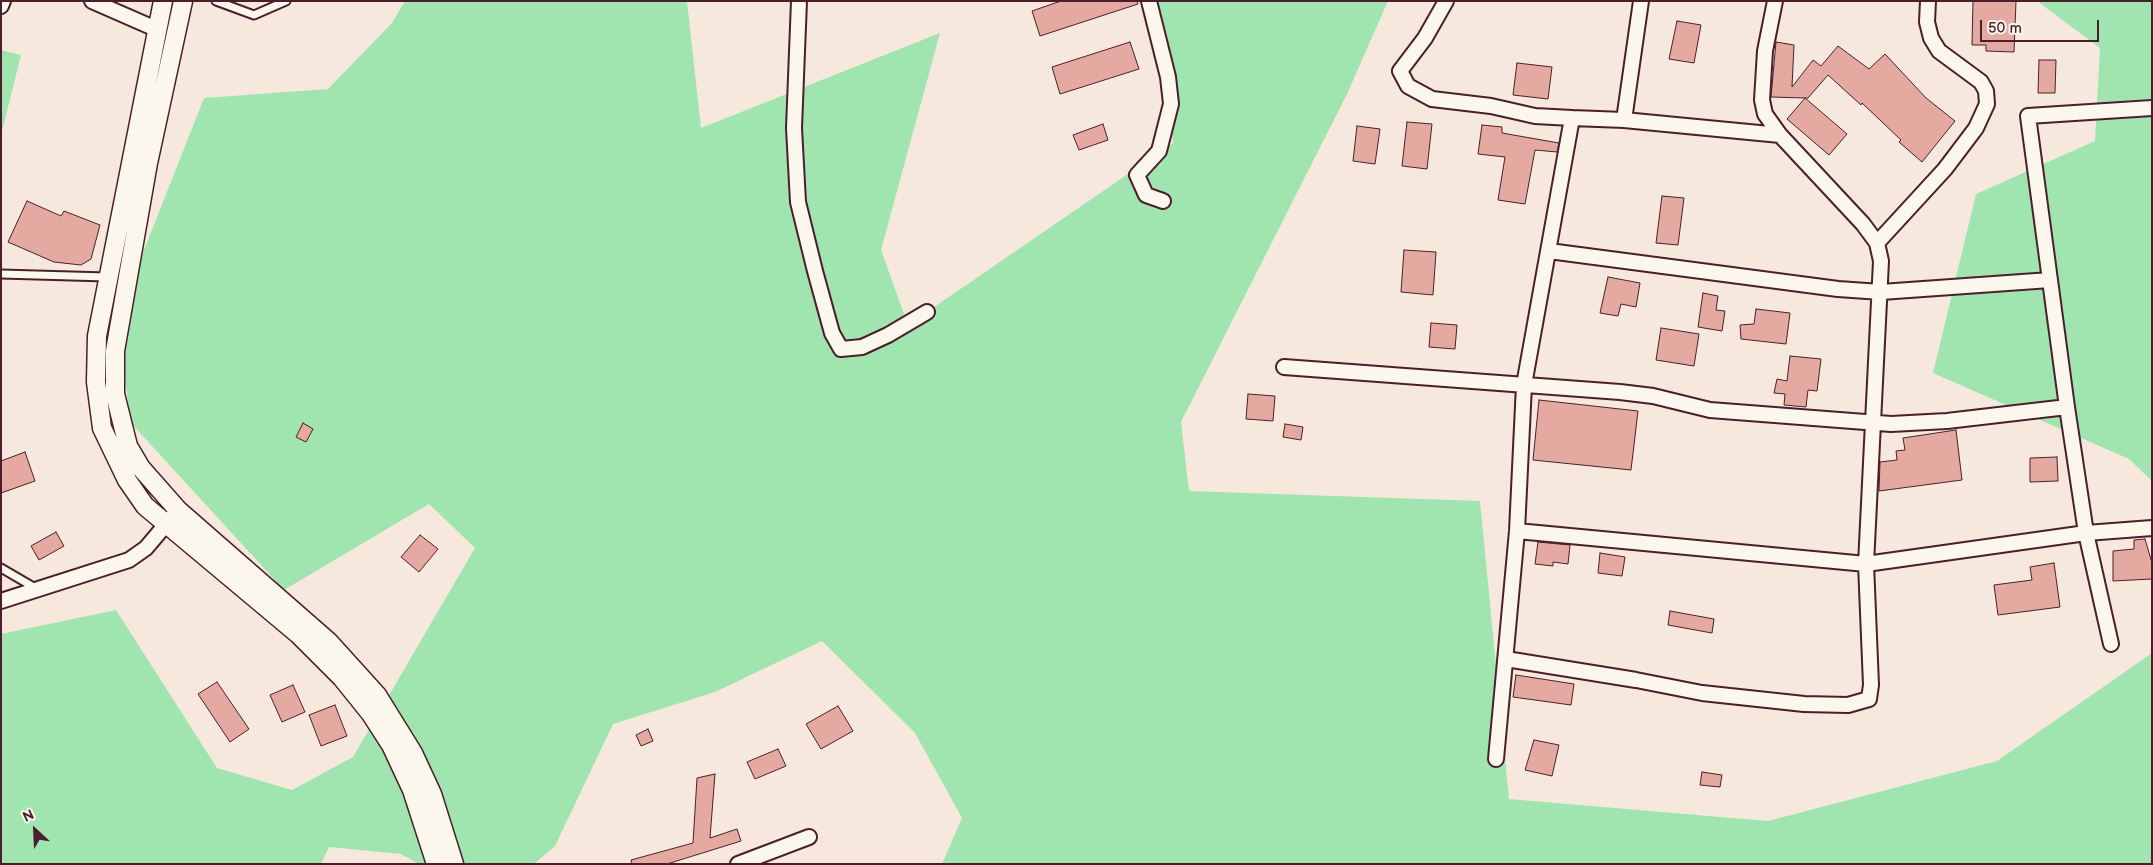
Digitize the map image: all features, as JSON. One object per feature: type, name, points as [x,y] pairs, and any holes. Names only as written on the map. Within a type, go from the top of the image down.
[{"type":"street","points":[[1,6],[4,1]]},
{"type":"street","points":[[92,1],[156,29]]},
{"type":"street","points":[[163,1],[97,336],[95,357],[97,400],[102,428],[127,480],[145,506],[298,634],[342,678],[370,714],[391,746],[412,790],[436,864]]},
{"type":"street","points":[[183,1],[166,75],[126,279],[114,369],[115,394],[128,446],[141,468],[178,510],[329,642],[377,695],[398,726],[428,786],[454,864]]},
{"type":"street","points":[[799,1],[794,128],[798,202],[814,271],[832,333],[841,348],[862,347],[888,335],[927,312]]},
{"type":"street","points":[[1149,1],[1168,77],[1171,104],[1159,151],[1137,175],[1146,196],[1164,201]]},
{"type":"street","points":[[1446,1],[1425,38],[1400,71],[1408,86],[1432,99],[1491,106],[1535,116],[1624,120],[1780,135]]},
{"type":"street","points":[[1624,120],[1642,1]]},
{"type":"street","points":[[1506,659],[1636,680],[1702,694],[1804,704],[1848,705],[1868,699],[1871,685],[1866,564],[1881,292],[1881,261],[1877,243],[1863,224],[1780,135],[1765,114],[1762,100],[1765,51],[1774,1]]},
{"type":"street","points":[[1877,243],[1945,169],[1976,128],[1987,104],[1986,91],[1981,82],[1939,51],[1931,38],[1927,22],[1928,1]]},
{"type":"street","points":[[2112,644],[2086,533],[2066,408],[2028,116],[2152,108]]},
{"type":"street","points":[[1496,760],[1517,531],[1524,385],[1550,251],[1572,118]]},
{"type":"street","points":[[1550,251],[1828,287],[1881,292],[2050,280]]},
{"type":"street","points":[[1284,367],[1653,396],[1710,410],[1892,424],[1947,421],[2066,408]]},
{"type":"street","points":[[1,601],[128,560],[146,548],[178,510]]},
{"type":"street","points":[[1517,531],[1866,564],[2086,533],[2152,528]]},
{"type":"street","points":[[738,864],[809,837]]},
{"type":"lane","points":[[216,1],[254,15],[286,1]]},
{"type":"lane","points":[[1,274],[108,277]]},
{"type":"lane","points":[[1,568],[37,589]]},
{"type":"green space","points":[[405,1],[687,1],[701,128],[940,33],[881,250],[908,325],[1173,143],[1154,1],[1388,1],[1347,94],[1181,422],[1189,491],[1480,501],[1509,799],[1768,821],[1997,761],[2152,653],[2152,864],[942,864],[962,818],[915,733],[822,641],[715,692],[613,724],[555,846],[534,864],[419,864],[401,854],[329,847],[321,864],[1,864],[1,634],[116,610],[217,768],[292,790],[353,757],[475,548],[429,504],[284,590],[130,422],[118,316],[204,98],[328,89],[392,23]]},
{"type":"green space","points":[[2037,1],[2152,1],[2152,481],[2129,459],[1933,373],[1976,194],[2095,141],[2100,48]]},
{"type":"green space","points":[[1,50],[21,55],[1,135]]},
{"type":"building","points":[[1061,1],[1137,1],[1138,4],[1040,36],[1032,11]]},
{"type":"building","points":[[1973,1],[2016,1],[2014,52],[1986,51],[1986,45],[1972,45]]},
{"type":"building","points":[[1677,21],[1701,25],[1694,63],[1669,59]]},
{"type":"building","points":[[1130,42],[1139,69],[1060,94],[1052,67]]},
{"type":"building","points":[[1776,42],[1794,45],[1792,87],[1813,60],[1821,66],[1838,46],[1869,69],[1885,54],[1926,98],[1955,121],[1922,162],[1899,142],[1901,140],[1862,103],[1861,105],[1828,75],[1808,98],[1771,97]]},
{"type":"building","points":[[2039,60],[2056,60],[2055,93],[2038,93]]},
{"type":"building","points":[[1517,63],[1552,67],[1548,99],[1513,95]]},
{"type":"building","points":[[1805,98],[1847,134],[1829,155],[1787,119]]},
{"type":"building","points":[[1407,122],[1432,124],[1427,169],[1402,166]]},
{"type":"building","points":[[1103,124],[1108,140],[1079,150],[1073,135]]},
{"type":"building","points":[[1482,125],[1502,127],[1502,133],[1559,143],[1557,152],[1535,150],[1525,204],[1498,200],[1505,157],[1478,154]]},
{"type":"building","points":[[1357,126],[1380,129],[1375,164],[1353,161]]},
{"type":"building","points":[[1662,196],[1684,198],[1678,245],[1656,243]]},
{"type":"building","points":[[27,201],[61,216],[64,211],[100,225],[91,259],[81,265],[54,262],[8,242]]},
{"type":"building","points":[[1404,250],[1436,252],[1433,295],[1401,292]]},
{"type":"building","points":[[1608,277],[1640,283],[1636,307],[1621,304],[1618,316],[1600,313]]},
{"type":"building","points":[[1703,293],[1718,296],[1716,310],[1725,311],[1722,331],[1698,327]]},
{"type":"building","points":[[1756,309],[1790,313],[1786,344],[1741,339],[1740,325],[1754,324]]},
{"type":"building","points":[[1431,323],[1457,325],[1455,349],[1429,347]]},
{"type":"building","points":[[1661,328],[1699,334],[1694,366],[1656,360]]},
{"type":"building","points":[[1790,356],[1821,359],[1817,391],[1808,390],[1806,407],[1784,405],[1785,394],[1774,393],[1777,379],[1787,381]]},
{"type":"building","points":[[1248,394],[1275,396],[1273,421],[1246,419]]},
{"type":"building","points":[[1539,400],[1638,411],[1631,470],[1533,460]]},
{"type":"building","points":[[303,423],[313,429],[306,442],[296,437]]},
{"type":"building","points":[[1285,424],[1303,427],[1301,440],[1283,437]]},
{"type":"building","points":[[1956,430],[1962,480],[1879,491],[1880,462],[1897,460],[1896,451],[1905,450],[1903,438]]},
{"type":"building","points":[[25,452],[35,481],[1,493],[1,461]]},
{"type":"building","points":[[2057,457],[2058,481],[2030,482],[2030,458]]},
{"type":"building","points":[[56,532],[64,546],[39,560],[31,546]]},
{"type":"building","points":[[420,535],[438,549],[419,572],[401,557]]},
{"type":"building","points":[[2145,539],[2152,563],[2152,579],[2113,581],[2113,551],[2134,549],[2134,540]]},
{"type":"building","points":[[1538,542],[1570,545],[1568,564],[1553,562],[1553,566],[1535,564]]},
{"type":"building","points":[[1600,553],[1625,557],[1622,576],[1598,573]]},
{"type":"building","points":[[2054,563],[2060,607],[1998,615],[1994,585],[2032,580],[2030,567]]},
{"type":"building","points":[[1670,611],[1714,619],[1712,633],[1668,625]]},
{"type":"building","points":[[1516,675],[1574,684],[1571,705],[1513,697]]},
{"type":"building","points":[[217,682],[249,729],[230,742],[198,694]]},
{"type":"building","points":[[293,685],[305,712],[282,722],[270,695]]},
{"type":"building","points":[[335,705],[347,736],[321,746],[309,715]]},
{"type":"building","points":[[838,706],[853,731],[821,749],[806,724]]},
{"type":"building","points":[[648,729],[653,741],[641,746],[636,735]]},
{"type":"building","points":[[1534,740],[1559,745],[1552,776],[1525,770]]},
{"type":"building","points":[[778,749],[786,766],[755,779],[747,762]]},
{"type":"building","points":[[1702,772],[1722,775],[1720,787],[1700,785]]},
{"type":"building","points":[[715,774],[710,838],[737,829],[741,841],[667,864],[632,864],[631,860],[693,843],[697,778]]}]
